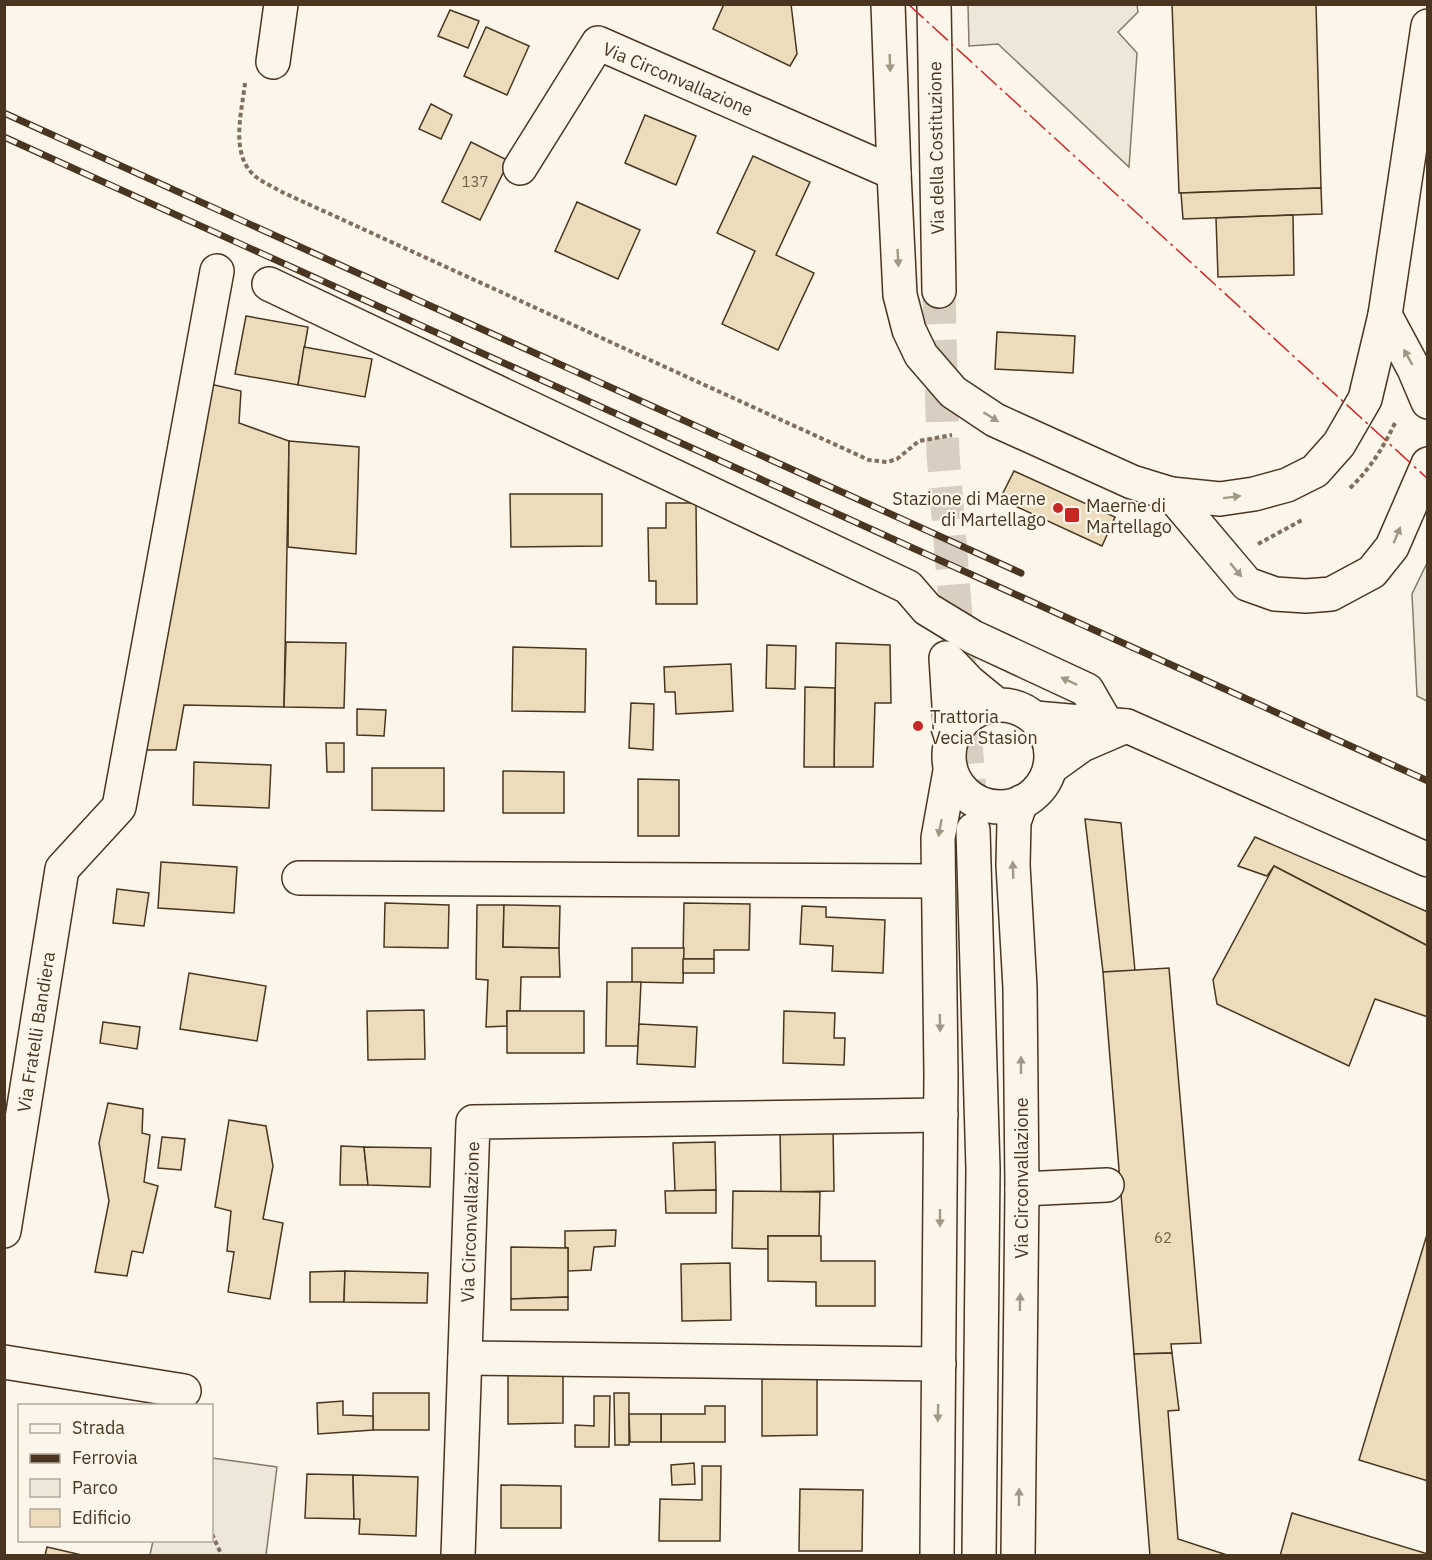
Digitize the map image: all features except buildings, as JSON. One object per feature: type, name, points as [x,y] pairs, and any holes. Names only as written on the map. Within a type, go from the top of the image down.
[{"type":"street","points":[[260,69],[281,4]]},
{"type":"street","points":[[888,4],[900,295],[909,330],[921,354],[953,392],[995,420],[1132,482],[1171,494],[1220,499],[1287,486],[1315,471],[1339,444],[1365,399],[1384,315],[1428,26]]},
{"type":"street","name":"Via della Costituzione","points":[[934,4],[939,291]]},
{"type":"street","name":"Via Circonvallazione","points":[[520,168],[598,43],[894,173]]},
{"type":"street","name":"Via Fratelli Bandiera","points":[[4,1231],[62,869],[119,807],[217,271]]},
{"type":"street","points":[[269,284],[908,587],[927,609],[973,638],[1087,690],[1117,724]]},
{"type":"street","points":[[1384,315],[1414,369],[1413,408]]},
{"type":"street","points":[[1171,494],[1247,584],[1275,594],[1306,596],[1331,594],[1372,572],[1392,546],[1428,464]]},
{"type":"street","points":[[927,609],[946,658],[951,738],[948,758],[950,771],[938,838],[941,1115],[937,1556]]},
{"type":"street","points":[[946,658],[969,682],[997,705]]},
{"type":"street","points":[[950,771],[960,789],[976,801],[995,807],[1009,807],[1038,790],[1050,768],[1051,753],[1049,741],[1043,729],[1035,718],[1018,707],[984,706],[972,712],[962,721],[951,738]]},
{"type":"street","points":[[1035,718],[1117,724],[1428,860]]},
{"type":"street","points":[[1050,768],[1117,724]]},
{"type":"street","name":"Via Circonvallazione","points":[[1018,1556],[1022,1189],[1020,988],[1012,865],[1014,822],[1021,802]]},
{"type":"street","points":[[973,830],[982,1169],[979,1556]]},
{"type":"street","points":[[298,878],[939,881]]},
{"type":"street","name":"Via Circonvallazione","points":[[458,1556],[473,1122],[941,1115]]},
{"type":"street","points":[[1022,1189],[1107,1185]]},
{"type":"street","points":[[465,1358],[939,1364]]},
{"type":"street","points":[[4,1362],[184,1391]]},
{"type":"path","points":[[260,69],[240,134],[243,160],[255,176],[284,193],[869,460],[887,462],[897,459],[919,441],[949,435],[958,436]]},
{"type":"path","points":[[1349,489],[1362,477],[1413,408]]},
{"type":"path","points":[[1225,557],[1255,546],[1307,517]]},
{"type":"path","points":[[213,1536],[222,1556]]},
{"type":"green space","points":[[213,1458],[277,1467],[266,1555],[150,1555],[153,1542],[213,1542]]},
{"type":"shaded area","points":[[968,5],[1137,5],[1138,12],[1118,32],[1137,53],[1129,167],[998,44],[969,46]]},
{"type":"shaded area","points":[[1427,563],[1427,701],[1417,696],[1412,594]]},
{"type":"tunnel","points":[[939,291],[943,454],[973,830]]},
{"type":"railway","points":[[4,113],[1021,573]]},
{"type":"railway","points":[[4,137],[1428,781]]},
{"type":"power","points":[[908,4],[1428,479]]},
{"type":"place","name":"Stazione di Maerne di Martellago","points":[[1058,508]]},
{"type":"place","name":"Maerne di Martellago","points":[[1072,515]]},
{"type":"place","name":"Trattoria Vecia Stasion","points":[[918,726]]}]
